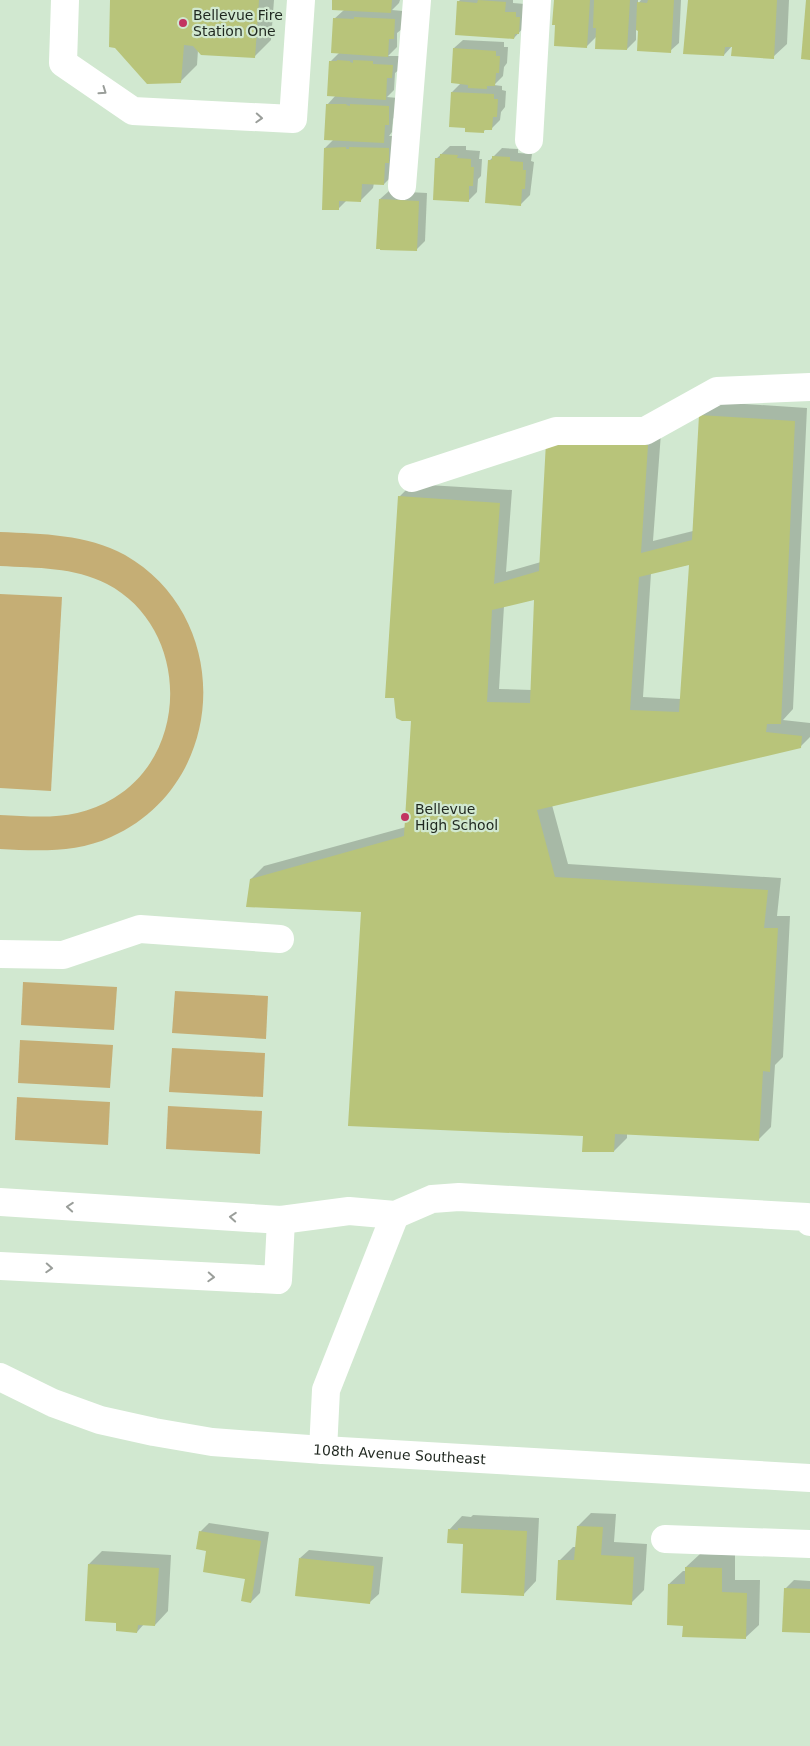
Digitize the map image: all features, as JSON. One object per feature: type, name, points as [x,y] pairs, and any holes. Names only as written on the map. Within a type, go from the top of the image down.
[{"type":"street","points":[[65,0],[63,63],[133,111],[293,119],[301,0]]},
{"type":"street","points":[[402,186],[417,0]]},
{"type":"street","points":[[529,140],[537,0]]},
{"type":"street","points":[[412,478],[556,431],[645,431],[717,391],[810,388]]},
{"type":"street","points":[[0,954],[63,955],[140,929],[280,939]]},
{"type":"street","points":[[0,1202],[281,1220],[350,1212],[395,1215],[432,1199],[458,1197],[807,1217],[810,1222]]},
{"type":"street","points":[[323,1450],[326,1390],[395,1215]]},
{"type":"street","points":[[0,1266],[278,1280],[281,1220]]},
{"type":"street","name":"108th Avenue Southeast","points":[[0,1378],[100,1420],[212,1442],[810,1478]]},
{"type":"street","points":[[665,1539],[810,1544]]},
{"type":"shaded area","points":[[0,532],[64,536],[95,543],[125,555],[161,583],[186,618],[200,658],[203,700],[196,742],[178,780],[150,813],[111,837],[98,842],[57,850],[0,849],[0,815],[45,817],[86,811],[114,798],[139,777],[157,751],[167,721],[170,689],[165,658],[153,629],[134,603],[107,584],[82,574],[68,571],[0,566]]},
{"type":"shaded area","points":[[0,594],[62,597],[51,791],[0,788]]},
{"type":"shaded area","points":[[23,982],[117,987],[114,1030],[21,1025]]},
{"type":"shaded area","points":[[175,991],[268,996],[266,1039],[172,1033]]},
{"type":"shaded area","points":[[20,1040],[113,1045],[110,1088],[18,1083]]},
{"type":"shaded area","points":[[172,1048],[265,1053],[263,1097],[169,1092]]},
{"type":"shaded area","points":[[17,1097],[110,1102],[108,1145],[15,1140]]},
{"type":"shaded area","points":[[168,1106],[262,1111],[260,1154],[166,1149]]},
{"type":"building","name":"Bellevue Fire Station One","points":[[110,0],[259,0],[255,58],[201,55],[193,46],[184,45],[181,83],[147,84],[115,48],[109,47]]},
{"type":"building","points":[[332,0],[392,0],[391,13],[332,10]]},
{"type":"building","points":[[478,0],[506,2],[505,12],[516,12],[516,17],[520,17],[519,34],[515,34],[514,39],[455,35],[457,1],[477,3]]},
{"type":"building","points":[[554,0],[590,0],[587,48],[554,46],[555,25],[552,25]]},
{"type":"building","points":[[594,0],[630,0],[627,50],[595,49],[596,28],[593,28]]},
{"type":"building","points":[[648,0],[674,0],[671,53],[637,51],[637,2],[647,3]]},
{"type":"building","points":[[688,0],[777,0],[774,59],[731,56],[732,47],[725,47],[724,56],[683,54]]},
{"type":"building","points":[[806,0],[810,0],[810,60],[801,59]]},
{"type":"building","points":[[354,17],[395,19],[394,39],[389,39],[388,57],[331,53],[333,18],[354,19]]},
{"type":"building","points":[[453,48],[496,51],[496,56],[500,56],[499,73],[496,73],[495,86],[487,86],[487,89],[468,88],[468,85],[451,83]]},
{"type":"building","points":[[337,60],[353,63],[353,60],[373,61],[373,64],[393,65],[392,78],[387,78],[386,100],[327,96],[329,61]]},
{"type":"building","points":[[451,92],[494,94],[494,99],[498,99],[497,117],[493,117],[492,130],[484,130],[484,133],[465,132],[465,128],[449,127]]},
{"type":"building","points":[[326,104],[389,106],[389,125],[385,125],[384,143],[324,140]]},
{"type":"building","points":[[346,147],[346,149],[349,149],[349,147],[389,148],[389,163],[385,163],[384,185],[362,184],[361,202],[339,201],[339,210],[322,210],[324,148]]},
{"type":"building","points":[[440,154],[458,155],[457,158],[471,159],[471,167],[474,167],[473,186],[469,186],[469,202],[433,200],[435,158],[440,158]]},
{"type":"building","points":[[492,156],[510,157],[510,161],[523,162],[523,170],[526,170],[525,189],[522,189],[521,206],[485,203],[488,160],[492,160]]},
{"type":"building","points":[[379,199],[419,201],[417,251],[376,249]]},
{"type":"building","points":[[699,415],[795,421],[781,724],[767,724],[766,732],[802,736],[801,748],[537,810],[555,877],[768,890],[764,928],[778,928],[770,1072],[763,1071],[759,1141],[615,1134],[614,1152],[582,1152],[583,1136],[348,1126],[361,912],[246,907],[250,879],[404,836],[411,721],[402,721],[396,718],[394,698],[385,698],[398,496],[500,503],[494,584],[539,571],[546,442],[648,445],[641,553],[692,540]],"holes":[[[689,565],[679,712],[630,710],[639,577]],[[534,600],[530,703],[487,702],[492,610]]]},
{"type":"building","points":[[577,1526],[603,1527],[601,1555],[634,1557],[632,1605],[556,1600],[558,1560],[574,1560]]},
{"type":"building","points":[[458,1528],[527,1531],[524,1596],[461,1593],[463,1544],[447,1543],[448,1529],[458,1530]]},
{"type":"building","points":[[199,1531],[261,1541],[251,1603],[241,1601],[245,1579],[203,1572],[206,1551],[196,1549]]},
{"type":"building","points":[[299,1558],[374,1566],[370,1604],[295,1596]]},
{"type":"building","points":[[88,1564],[159,1568],[155,1626],[138,1625],[137,1633],[116,1631],[116,1623],[85,1621]]},
{"type":"building","points":[[685,1567],[722,1568],[722,1592],[747,1593],[746,1639],[682,1637],[683,1626],[667,1625],[668,1584],[685,1584]]},
{"type":"building","points":[[784,1588],[810,1589],[810,1633],[782,1632]]},
{"type":"place","name":"Bellevue Fire Station One","points":[[183,23]]},
{"type":"place","name":"Bellevue High School","points":[[405,817]]}]
